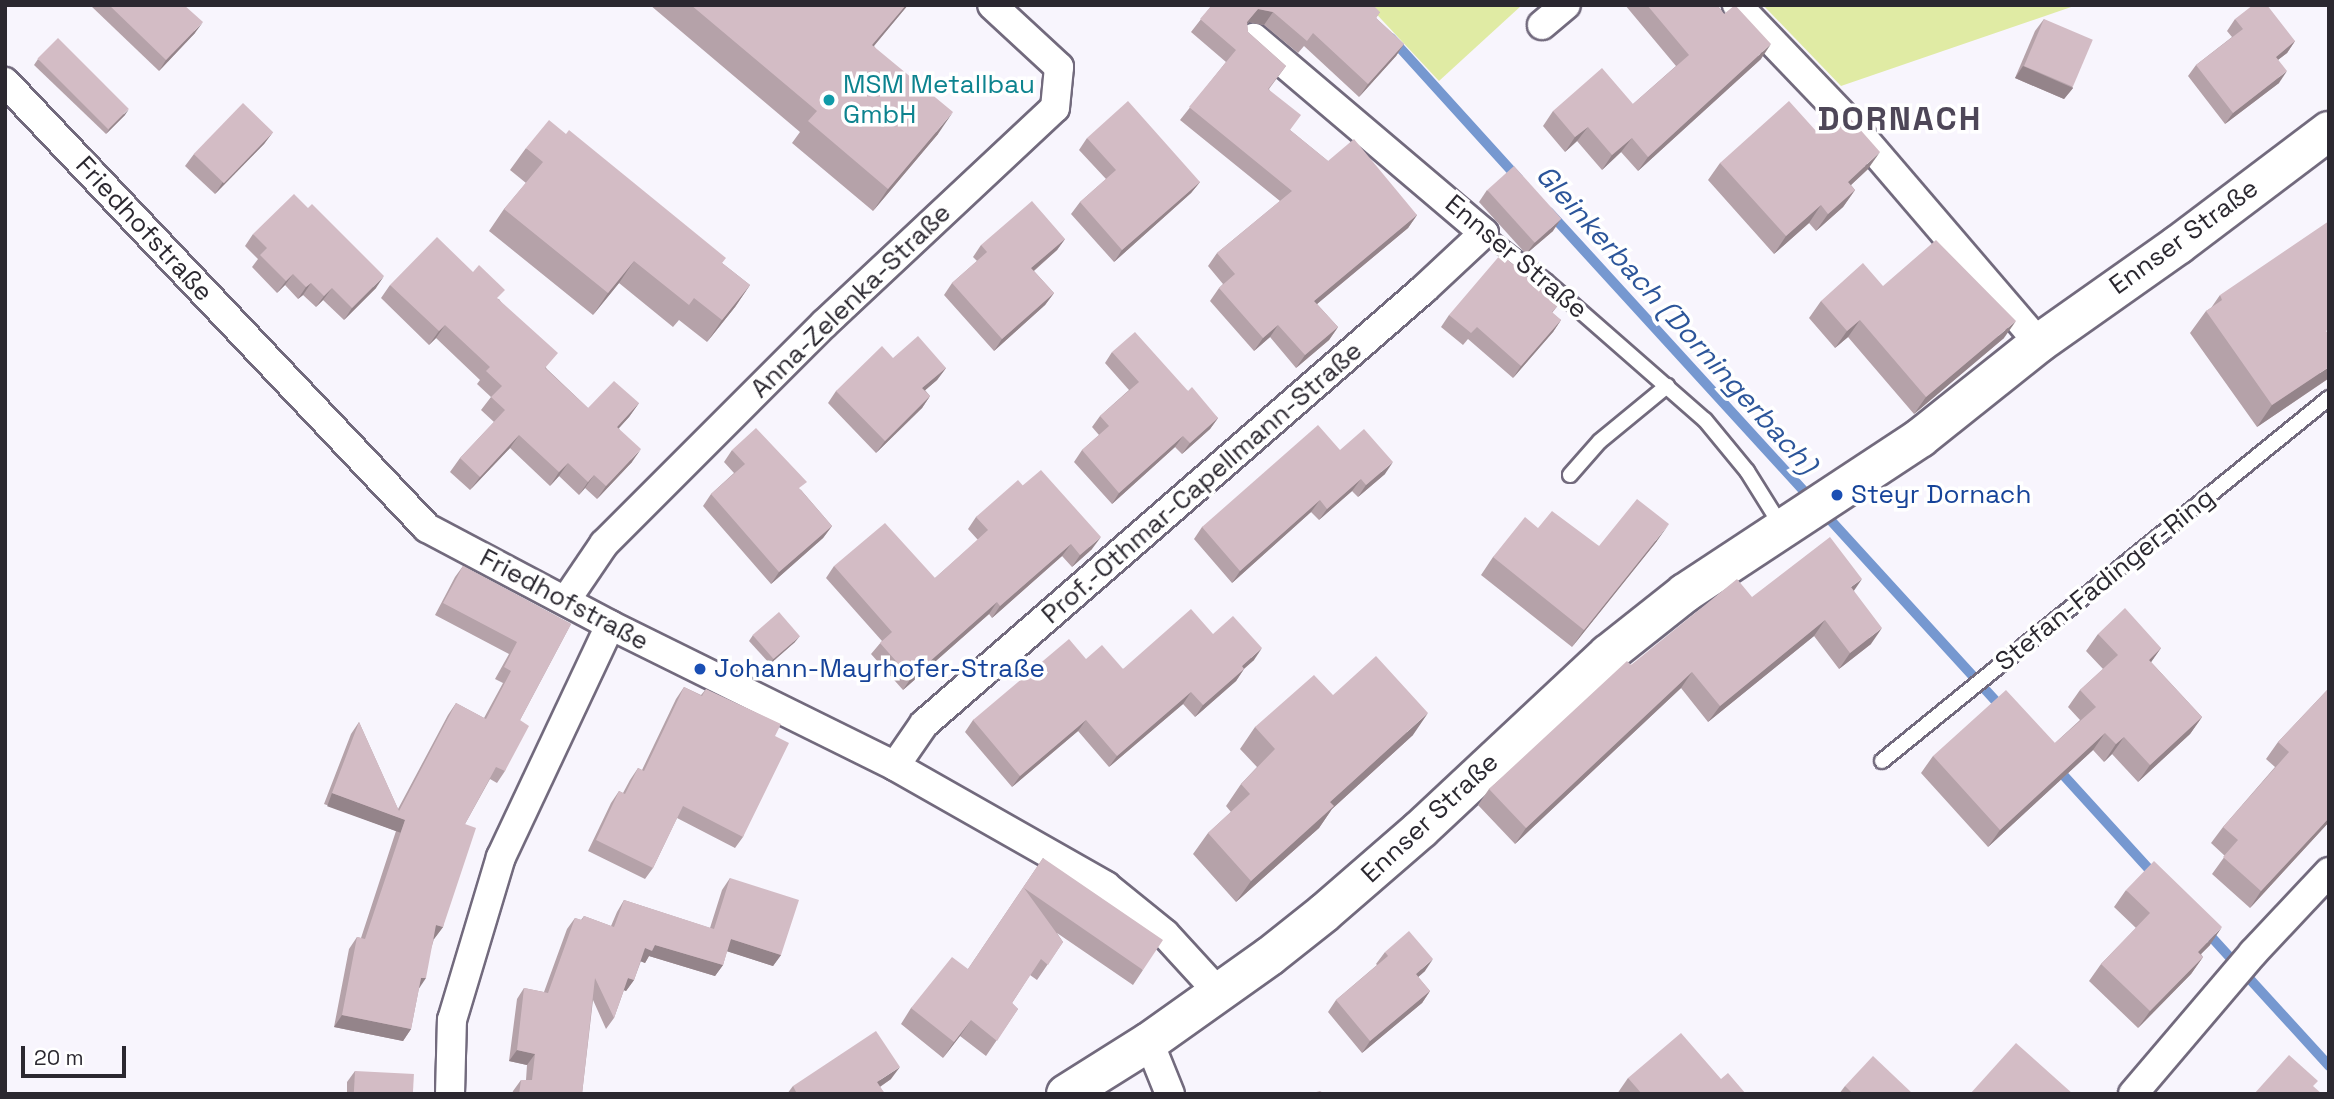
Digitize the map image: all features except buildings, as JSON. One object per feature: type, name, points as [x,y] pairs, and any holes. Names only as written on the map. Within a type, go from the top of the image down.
[{"type":"street","name":"Anna-Zelenka-Straße","points":[[566,600],[604,544],[824,324],[1055,108],[1059,67],[992,5]]},
{"type":"street","points":[[1542,25],[1566,5]]},
{"type":"street","points":[[1737,5],[1853,126],[2039,343]]},
{"type":"street","name":"Ennser Straße","points":[[1254,38],[1484,233]]},
{"type":"street","name":"Friedhofstraße","points":[[5,82],[428,528],[610,625],[895,766],[1106,886],[1165,934],[1219,993]]},
{"type":"street","name":"Ennser Straße","points":[[1066,1094],[1149,1042],[1270,956],[1366,878],[1608,654],[1685,593],[1837,495],[1966,404],[2039,343],[2178,245],[2329,131]]},
{"type":"street","name":"Prof.-Othmar-Capellmann-Straße","points":[[895,766],[924,724],[1424,289],[1484,233]]},
{"type":"street","points":[[450,1094],[452,1020],[501,857],[610,625]]},
{"type":"street","points":[[2133,1094],[2253,953],[2329,872]]},
{"type":"street","points":[[1149,1042],[1170,1094]]},
{"type":"lane","name":"Ennser Straße","points":[[1484,233],[1546,281],[1667,386],[1724,442],[1794,523]]},
{"type":"lane","points":[[1570,475],[1600,441],[1667,386]]},
{"type":"lane","name":"Stefan-Fadinger-Ring","points":[[1882,761],[2329,398]]},
{"type":"green space","points":[[1368,5],[1522,5],[1439,81]]},
{"type":"green space","points":[[1763,5],[2077,5],[1841,86]]},
{"type":"waterway","name":"Gleinkerbach (Dorningerbach)","points":[[1391,38],[1519,179]]},
{"type":"waterway","name":"Gleinkerbach (Dorningerbach)","points":[[1549,212],[2003,709]]},
{"type":"waterway","name":"Gleinkerbach (Dorningerbach)","points":[[2056,767],[2156,877]]},
{"type":"waterway","name":"Gleinkerbach (Dorningerbach)","points":[[2205,930],[2329,1066]]},
{"type":"place","name":"MSM Metallbau GmbH","points":[[829,100]]},
{"type":"place","name":"Steyr Dornach","points":[[1837,495]]},
{"type":"place","name":"Johann-Mayrhofer-Straße","points":[[700,669]]},
{"type":"district","name":"DORNACH","points":[[1900,120]]}]
